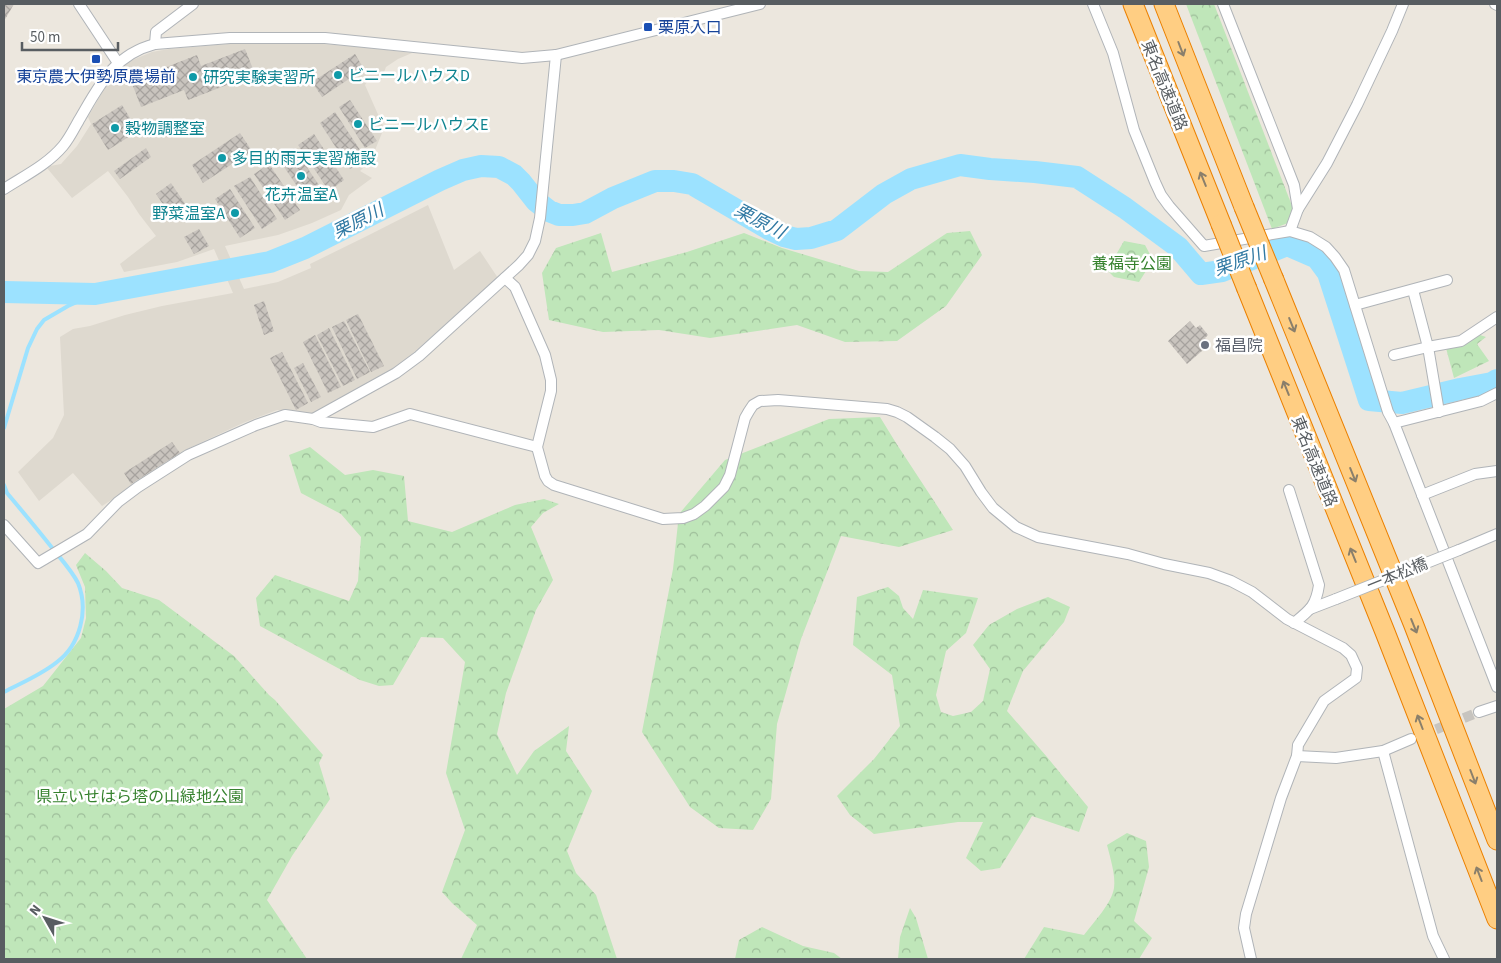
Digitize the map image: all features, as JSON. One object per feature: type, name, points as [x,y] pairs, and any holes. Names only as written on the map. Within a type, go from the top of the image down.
[{"type":"highway","name":"東名高速道路","points":[[1133,4],[1385,632],[1497,919]]},
{"type":"highway","name":"東名高速道路","points":[[1164,4],[1416,632],[1497,840]]},
{"type":"street","points":[[79,4],[118,63]]},
{"type":"street","points":[[154,44],[156,32],[193,4]]},
{"type":"street","points":[[4,189],[47,162],[63,146],[103,79],[118,63],[132,52],[154,44],[230,38],[325,38],[522,58],[556,55],[760,4]]},
{"type":"street","points":[[1093,4],[1113,54],[1134,130],[1161,195],[1178,219],[1204,246],[1290,231],[1310,237],[1326,247],[1344,270],[1388,412],[1394,423],[1497,687]]},
{"type":"street","points":[[1223,4],[1294,185],[1298,210]]},
{"type":"street","points":[[1290,231],[1298,210],[1340,138],[1392,31],[1403,4]]},
{"type":"street","points":[[313,419],[396,373],[419,356],[505,278],[528,254],[535,241],[540,218],[556,55]]},
{"type":"street","points":[[505,278],[515,287],[545,354],[551,380],[551,390],[537,447],[545,476],[554,485],[663,519],[674,520],[683,518],[694,514],[705,506],[724,487],[730,475],[745,418],[753,405],[760,401],[778,400],[887,409],[913,421],[950,449],[965,466],[993,508],[1016,526],[1038,537],[1128,554],[1164,564],[1209,573],[1232,581],[1252,592],[1287,619],[1343,648],[1350,655],[1357,668],[1356,678],[1324,701],[1298,745],[1297,756],[1281,798],[1246,914],[1244,928],[1251,959]]},
{"type":"street","points":[[1355,305],[1447,280]]},
{"type":"street","points":[[1413,290],[1428,347],[1438,408]]},
{"type":"street","points":[[1394,355],[1461,341],[1497,317]]},
{"type":"street","points":[[1394,423],[1438,408],[1481,401],[1497,393]]},
{"type":"street","points":[[4,525],[38,563],[87,534],[118,502],[188,455],[256,425],[285,415],[321,422],[373,427],[410,414],[537,447]]},
{"type":"street","points":[[1422,495],[1475,474],[1497,470]]},
{"type":"street","points":[[1289,490],[1319,584],[1317,597],[1310,609],[1294,623]]},
{"type":"street","name":"一本松橋","points":[[1310,609],[1497,534]]},
{"type":"street","points":[[1479,712],[1497,706]]},
{"type":"street","points":[[1297,756],[1336,758],[1383,751],[1411,740]]},
{"type":"street","points":[[1383,751],[1433,936],[1444,959]]},
{"type":"shaded area","points":[[296,42],[412,53],[386,67],[381,80],[367,82],[365,85],[384,128],[371,160],[360,171],[372,178],[349,195],[341,210],[278,235],[225,246],[244,289],[278,282],[311,268],[310,264],[428,205],[454,270],[480,251],[498,278],[412,354],[387,373],[320,411],[302,414],[277,410],[243,423],[185,450],[175,459],[102,506],[73,473],[39,501],[18,472],[53,438],[64,415],[60,337],[73,329],[90,326],[125,315],[233,293],[214,249],[177,262],[124,272],[120,264],[156,236],[128,197],[108,171],[72,198],[47,168],[61,164],[77,146],[91,124],[88,117],[104,89],[114,75],[130,61],[152,52],[169,49],[240,43]]},
{"type":"green space","points":[[1186,4],[1214,4],[1294,211],[1288,223],[1272,229]]},
{"type":"green space","points":[[970,231],[982,255],[946,306],[897,341],[845,342],[797,325],[710,338],[659,330],[603,332],[549,320],[542,273],[556,248],[601,233],[612,272],[687,252],[744,233],[782,248],[859,271],[888,272],[947,233]]},
{"type":"green space","name":"養福寺公園","points":[[1124,241],[1145,245],[1153,260],[1139,282],[1114,277],[1107,270]]},
{"type":"green space","points":[[1480,335],[1486,337],[1477,344],[1489,361],[1454,378],[1446,348],[1458,347]]},
{"type":"green space","points":[[880,417],[953,530],[899,547],[841,536],[801,639],[777,724],[771,799],[753,830],[719,828],[690,807],[642,732],[673,569],[679,514],[725,460],[829,419]]},
{"type":"green space","points":[[310,447],[345,475],[373,470],[404,476],[408,521],[452,532],[515,505],[544,499],[559,504],[543,513],[531,527],[553,580],[536,610],[506,693],[497,734],[517,775],[534,751],[569,726],[566,751],[592,791],[567,851],[576,873],[596,895],[617,959],[461,959],[477,925],[442,892],[465,830],[446,773],[465,662],[443,638],[421,637],[393,685],[379,686],[360,680],[260,626],[256,598],[275,575],[349,601],[358,581],[361,537],[341,514],[301,493],[289,455]]},
{"type":"green space","name":"県立いせはら塔の山緑地公園","points":[[85,553],[122,588],[159,600],[234,656],[323,755],[319,763],[330,799],[292,856],[267,900],[307,959],[4,959],[4,709],[43,686],[81,638],[86,618],[85,587],[76,565]]},
{"type":"green space","points":[[888,587],[899,596],[903,608],[913,619],[923,590],[978,598],[966,633],[946,651],[936,695],[941,712],[953,716],[971,712],[983,701],[990,669],[973,645],[989,625],[1017,609],[1048,597],[1070,607],[1064,622],[1023,671],[1007,711],[1088,807],[1079,832],[1032,816],[1000,868],[981,871],[966,858],[983,822],[958,822],[874,834],[850,815],[837,796],[874,759],[900,726],[892,675],[853,645],[857,597]]},
{"type":"green space","points":[[1127,833],[1146,841],[1149,867],[1134,921],[1152,938],[1139,959],[1024,959],[1044,927],[1084,935],[1113,894],[1113,872],[1107,845]]},
{"type":"green space","points":[[910,908],[916,918],[928,959],[898,959],[900,937]]},
{"type":"green space","points":[[762,927],[803,946],[834,953],[842,959],[735,959],[739,940]]},
{"type":"building","points":[[4,4],[14,4],[4,21]]},
{"type":"building","name":"研究実験実習所","points":[[245,49],[255,74],[188,100],[184,90],[141,107],[131,81],[197,55],[201,66]]},
{"type":"building","name":"ビニールハウスD","points":[[355,54],[364,69],[322,97],[312,82]]},
{"type":"building","name":"ビニールハウスE","points":[[350,100],[377,141],[365,148],[339,107]]},
{"type":"building","name":"穀物調整室","points":[[122,105],[138,131],[108,150],[92,124]]},
{"type":"building","points":[[335,112],[366,159],[350,169],[320,123]]},
{"type":"building","name":"多目的雨天実習施設","points":[[240,133],[252,151],[203,183],[192,165]]},
{"type":"building","points":[[314,134],[344,180],[329,191],[298,145]]},
{"type":"building","points":[[146,148],[151,157],[120,179],[114,171]]},
{"type":"building","name":"花卉温室A","points":[[294,148],[325,194],[309,204],[278,158]]},
{"type":"building","points":[[269,164],[300,210],[285,220],[254,174]]},
{"type":"building","points":[[250,177],[277,219],[262,229],[234,186]]},
{"type":"building","points":[[171,183],[186,205],[171,216],[156,194]]},
{"type":"building","name":"野菜温室A","points":[[230,189],[255,228],[240,238],[215,199]]},
{"type":"building","points":[[199,229],[209,246],[194,254],[184,237]]},
{"type":"building","points":[[264,301],[274,331],[264,335],[254,305]]},
{"type":"building","points":[[358,314],[384,366],[371,372],[346,320]]},
{"type":"building","points":[[344,321],[370,372],[357,379],[332,327]]},
{"type":"building","points":[[1190,321],[1196,328],[1200,325],[1208,335],[1205,338],[1210,344],[1187,364],[1168,341]]},
{"type":"building","points":[[329,328],[355,380],[343,386],[317,335]]},
{"type":"building","points":[[315,335],[341,387],[328,393],[303,342]]},
{"type":"building","points":[[282,352],[308,403],[296,410],[270,358]]},
{"type":"building","points":[[303,363],[321,397],[311,402],[294,368]]},
{"type":"building","points":[[172,442],[180,453],[131,484],[124,473]]},
{"type":"waterway","name":"栗原川","points":[[4,292],[95,294],[270,262],[305,248],[440,180],[463,170],[481,166],[499,167],[514,175],[536,201],[549,211],[559,215],[585,213],[613,198],[655,181],[674,181],[692,184],[769,229],[796,239],[811,238],[837,230],[884,194],[911,179],[960,165],[1077,177],[1125,208],[1178,247],[1201,274],[1222,271],[1287,245],[1317,258],[1328,273],[1369,400],[1402,403],[1492,383],[1497,380]]},
{"type":"waterway","points":[[4,428],[28,348],[37,329],[44,320],[68,306],[95,294]]},
{"type":"waterway","points":[[4,485],[7,493],[73,574],[78,583],[83,604],[77,637],[65,655],[44,671],[4,692]]},
{"type":"tunnel","points":[[1422,735],[1479,712]]},
{"type":"place","name":"栗原入口","points":[[648,27]]},
{"type":"place","name":"東京農大伊勢原農場前","points":[[96,59]]},
{"type":"place","name":"ビニールハウスD","points":[[338,75]]},
{"type":"place","name":"研究実験実習所","points":[[193,77]]},
{"type":"place","name":"ビニールハウスE","points":[[358,124]]},
{"type":"place","name":"穀物調整室","points":[[115,128]]},
{"type":"place","name":"多目的雨天実習施設","points":[[222,158]]},
{"type":"place","name":"花卉温室A","points":[[301,176]]},
{"type":"place","name":"野菜温室A","points":[[235,213]]},
{"type":"place","name":"福昌院","points":[[1205,345]]}]
